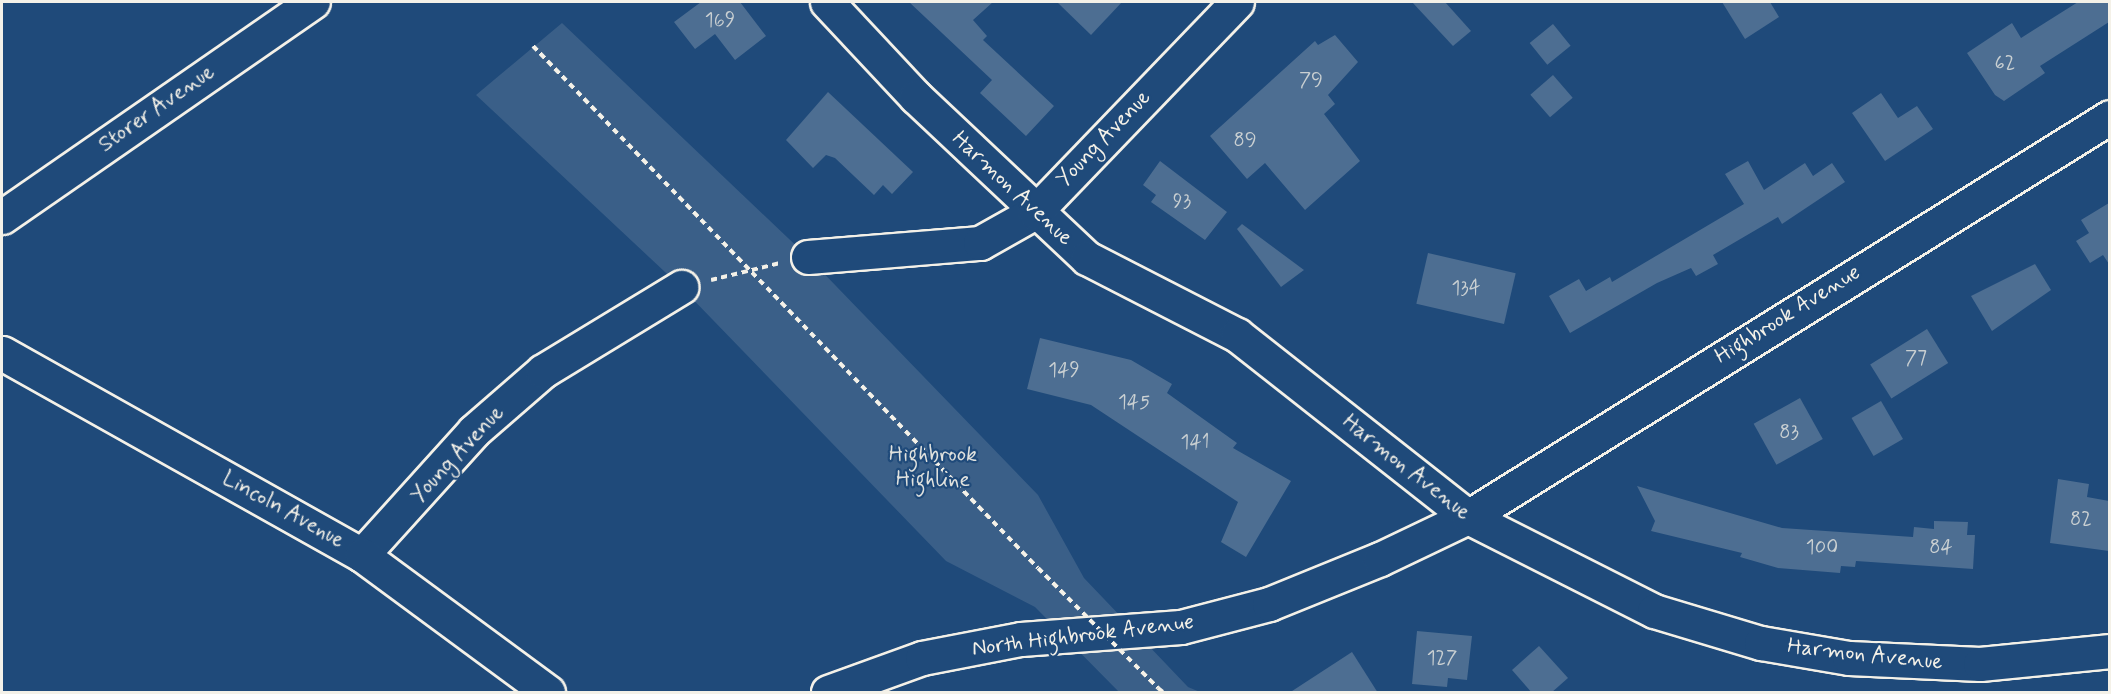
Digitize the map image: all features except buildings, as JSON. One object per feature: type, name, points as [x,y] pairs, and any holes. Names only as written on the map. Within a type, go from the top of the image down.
[{"type":"street","name":"Storer Avenue","points":[[2,217],[313,2]]},
{"type":"street","name":"Harmon Avenue","points":[[827,2],[847,28],[1035,212],[1087,258],[1238,335],[1468,517],[1654,611],[1761,643],[1849,658],[1980,664],[2109,651]]},
{"type":"street","name":"Young Avenue","points":[[808,257],[980,243],[1035,212],[1237,2]]},
{"type":"street","name":"Highbrook Avenue","points":[[1468,517],[2109,117]]},
{"type":"street","name":"Young Avenue","points":[[362,555],[474,431],[543,371],[681,287]]},
{"type":"street","name":"Lincoln Avenue","points":[[2,352],[362,555],[548,693]]},
{"type":"street","name":"North Highbrook Avenue","points":[[828,693],[922,658],[1021,639],[1181,627],[1269,604],[1327,583],[1468,517]]},
{"type":"path","points":[[533,46],[746,271],[1163,693]]},
{"type":"path","points":[[681,287],[808,257]]},
{"type":"green space","name":"Highbrook Highline","points":[[562,23],[808,257],[1038,495],[1084,578],[1188,687],[1200,692],[1119,692],[1035,607],[946,561],[681,287],[476,95]]}]
